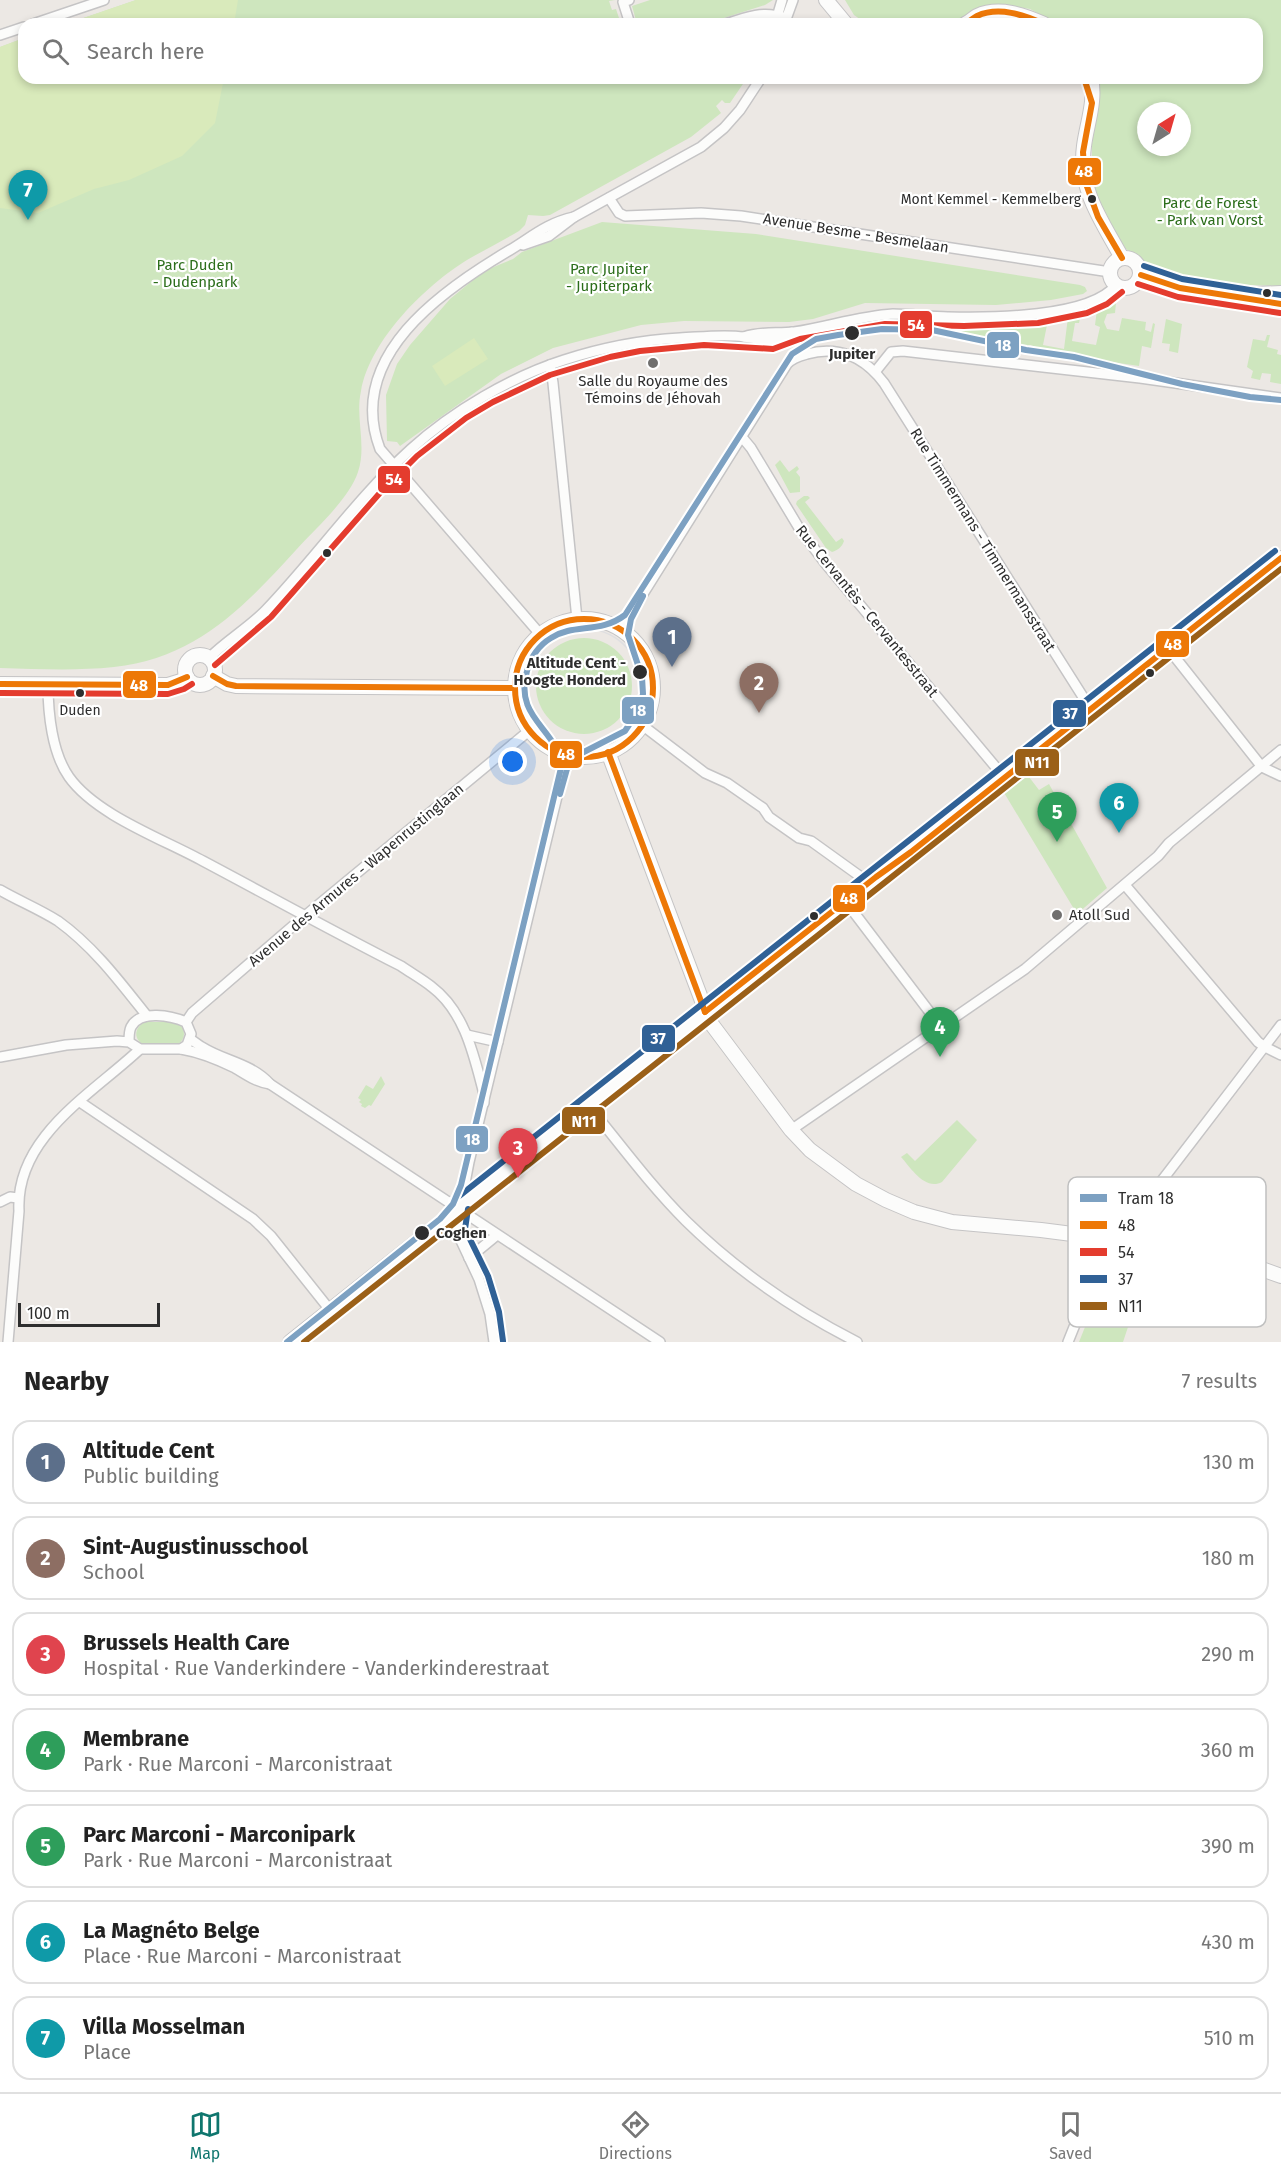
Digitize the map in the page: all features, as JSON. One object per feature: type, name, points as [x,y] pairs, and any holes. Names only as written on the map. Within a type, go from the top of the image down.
[{"type":"street","points":[[66,0],[71,11]]},
{"type":"street","points":[[51,18],[104,0]]},
{"type":"street","points":[[628,18],[623,2],[629,0]]},
{"type":"street","points":[[781,18],[782,0]]},
{"type":"street","points":[[782,18],[793,0]]},
{"type":"street","points":[[826,0],[841,18]]},
{"type":"street","points":[[747,18],[761,14],[774,18]]},
{"type":"street","points":[[0,35],[18,29]]},
{"type":"street","points":[[540,634],[380,449],[372,417],[374,390],[382,365],[400,339],[437,299],[480,267],[555,221],[574,217],[701,147],[740,110],[757,84]]},
{"type":"street","points":[[1086,84],[1092,103]]},
{"type":"street","points":[[1092,84],[1094,96],[1083,152],[1085,181],[1098,217],[1122,258],[1136,261],[1141,275],[1180,288],[1281,304]]},
{"type":"street","name":"Avenue Besme - Besmelaan","points":[[609,198],[619,213],[625,216],[674,213],[741,216],[1113,279],[1124,288],[1133,286],[1141,275]]},
{"type":"street","name":"Avenue Besme - Besmelaan","points":[[209,658],[264,612],[394,465],[417,444],[459,413],[510,382],[550,365],[637,342],[678,338],[744,337],[757,332],[792,332],[894,314],[948,317],[1052,311],[1092,302],[1111,291],[1113,263],[1122,258]]},
{"type":"street","points":[[1241,296],[1281,293]]},
{"type":"street","points":[[621,629],[787,364],[790,360],[806,354],[827,350],[843,352],[858,359],[875,372],[891,352],[903,351],[1140,378],[1281,398]]},
{"type":"street","points":[[550,365],[577,619]]},
{"type":"street","name":"Rue Timmermans - Timmermansstraat","points":[[875,372],[1090,708]]},
{"type":"street","name":"Rue Cervantès - Cervantesstraat","points":[[741,436],[751,448],[799,528],[825,563],[1004,777]]},
{"type":"street","points":[[290,1342],[1281,558]]},
{"type":"street","points":[[577,619],[608,622],[621,629],[642,651],[652,672],[653,692],[642,725],[628,741],[608,752],[583,757],[567,755],[549,748],[530,730],[518,707],[514,688],[521,659],[540,634],[556,625],[577,619]]},
{"type":"street","points":[[1167,647],[1262,766],[1281,776]]},
{"type":"street","points":[[196,655],[209,658],[214,664],[213,676],[207,683],[198,684],[187,677],[185,670],[190,658],[196,655]]},
{"type":"street","points":[[213,676],[226,684],[236,686],[514,688]]},
{"type":"street","points":[[0,684],[168,685],[187,677]]},
{"type":"street","points":[[48,685],[54,744],[68,777],[92,801],[147,833],[401,966],[434,988],[454,1011],[467,1035],[477,1066],[484,1103]]},
{"type":"street","points":[[642,725],[705,773],[727,783],[763,808],[769,817],[799,838],[811,841],[861,877],[867,885]]},
{"type":"street","name":"Avenue des Armures - Wapenrustinglaan","points":[[186,1023],[192,1013],[530,730]]},
{"type":"street","points":[[791,1130],[1025,969],[1125,885],[1158,856],[1169,843],[1281,750]]},
{"type":"street","points":[[608,752],[710,1022],[791,1130],[810,1150],[830,1167],[886,1200],[914,1212],[952,1222],[1068,1233]]},
{"type":"street","points":[[494,1342],[490,1314],[456,1230],[459,1208],[567,755]]},
{"type":"street","points":[[1125,885],[1265,1047],[1281,1055]]},
{"type":"street","points":[[1,894],[31,905],[73,933],[103,961],[147,1016]]},
{"type":"street","points":[[846,902],[941,1026]]},
{"type":"street","points":[[129,1042],[130,1028],[138,1019],[147,1016],[177,1018],[186,1023],[191,1034],[187,1045],[181,1049]]},
{"type":"street","points":[[1165,1177],[1281,1025]]},
{"type":"street","points":[[467,1035],[498,1042]]},
{"type":"street","points":[[190,1039],[202,1048],[238,1062],[263,1076],[270,1084],[660,1342]]},
{"type":"street","points":[[0,1056],[66,1045],[129,1042],[140,1049],[181,1049],[200,1053],[235,1068],[259,1082],[270,1084]]},
{"type":"street","points":[[8,1342],[19,1211],[18,1198],[26,1166],[56,1123],[140,1049]]},
{"type":"street","points":[[80,1102],[253,1219],[271,1236],[330,1310]]},
{"type":"street","points":[[588,1105],[657,1190],[707,1240],[789,1302],[857,1342]]},
{"type":"street","points":[[0,1202],[10,1197],[18,1198]]},
{"type":"street","points":[[469,1258],[496,1235]]},
{"type":"street","points":[[1266,1271],[1281,1276]]},
{"type":"street","points":[[1068,1342],[1074,1327]]},
{"type":"green space","points":[[136,0],[615,0],[609,1],[612,10],[616,9],[619,18],[84,18]]},
{"type":"green space","points":[[136,0],[238,0],[235,18],[84,18]]},
{"type":"green space","points":[[650,0],[773,0],[765,5],[724,18],[635,18],[632,6]]},
{"type":"green space","name":"Parc de Forest - Park van Vorst","points":[[845,0],[1281,0],[1281,286],[1217,284],[1177,277],[1173,279],[1151,270],[1139,257],[1126,249],[1102,211],[1090,177],[1092,144],[1099,100],[1095,84],[1263,84],[1263,18],[1046,18],[1030,9],[1006,5],[978,9],[963,18],[858,18]]},
{"type":"green space","name":"Parc Duden - Dudenpark","points":[[18,40],[18,84],[743,84],[730,103],[722,100],[716,106],[721,113],[691,137],[550,215],[528,215],[525,225],[519,231],[467,260],[417,299],[387,334],[366,372],[359,411],[360,462],[354,482],[331,513],[237,610],[194,641],[170,653],[143,662],[86,669],[0,668],[0,47]]},
{"type":"green space","points":[[18,40],[18,84],[223,84],[215,123],[182,156],[129,180],[94,189],[38,213],[0,208],[0,47]]},
{"type":"green space","name":"Parc Jupiter - Jupiterpark","points":[[602,222],[756,234],[1080,285],[1087,291],[1083,294],[1051,300],[996,305],[865,303],[813,319],[789,322],[684,321],[641,325],[553,348],[501,374],[400,446],[397,442],[387,441],[386,395],[397,364],[410,345],[450,299],[484,271],[513,259],[522,252]]},
{"type":"green space","points":[[1114,301],[1116,303],[1115,313],[1107,314],[1104,322],[1107,329],[1119,331],[1122,318],[1146,322],[1145,330],[1151,332],[1153,323],[1155,324],[1151,348],[1142,346],[1139,366],[1071,356],[1030,345],[1027,347],[930,326],[986,325],[1048,320],[1043,345],[1064,349],[1068,317],[1081,314],[1079,323],[1075,323],[1072,341],[1096,345],[1100,327],[1095,325],[1097,310]]},
{"type":"green space","points":[[1166,319],[1182,324],[1178,353],[1169,351],[1170,344],[1162,343]]},
{"type":"green space","points":[[1267,335],[1270,335],[1267,347],[1278,350],[1277,354],[1281,355],[1281,384],[1270,382],[1271,374],[1262,373],[1260,380],[1251,378],[1253,371],[1247,367],[1253,339],[1265,341]]},
{"type":"green space","points":[[474,338],[488,359],[445,386],[432,366]]},
{"type":"green space","points":[[780,460],[789,472],[797,466],[799,469],[796,472],[800,477],[800,492],[790,493],[775,465]]},
{"type":"green space","points":[[804,496],[810,498],[805,502],[836,542],[842,538],[844,541],[838,549],[832,552],[826,548],[796,504]]},
{"type":"green space","points":[[584,638],[602,642],[618,652],[628,668],[632,686],[628,704],[618,720],[602,730],[584,734],[566,730],[550,720],[540,704],[536,686],[540,668],[550,652],[566,642]]},
{"type":"green space","points":[[1026,773],[1039,790],[1049,784],[1107,888],[1077,914],[1003,791]]},
{"type":"green space","points":[[144,1022],[177,1022],[183,1028],[183,1039],[174,1046],[142,1044],[136,1033]]},
{"type":"green space","points":[[381,1076],[385,1084],[371,1106],[365,1108],[361,1106],[359,1102],[361,1100],[358,1098],[366,1085],[373,1089]]},
{"type":"green space","points":[[957,1120],[977,1140],[942,1182],[936,1184],[924,1181],[901,1157],[907,1153],[915,1161]]},
{"type":"green space","points":[[1085,1327],[1128,1327],[1123,1342],[1079,1342]]},
{"type":"tram line","name":"18","points":[[287,1342],[440,1219],[453,1204],[461,1185],[561,768],[559,755],[553,743],[531,713],[526,701],[524,688],[530,661],[543,644],[560,633],[597,627],[616,621],[625,615],[792,354],[816,339],[838,335],[882,329],[932,330],[1026,350],[1074,357],[1182,384],[1250,397],[1281,400]]},
{"type":"tram line","name":"18","points":[[560,794],[567,769],[576,756],[625,731],[638,711],[643,694],[642,677],[628,635],[631,619],[643,596]]},
{"type":"tram line","points":[[589,628],[616,638],[636,660]]},
{"type":"tram line","points":[[545,732],[557,740],[570,744],[598,745]]},
{"type":"transit line","name":"48","points":[[974,18],[994,12],[1028,18]]},
{"type":"transit line","name":"48","points":[[1086,84],[1092,103],[1083,152],[1085,181],[1098,217],[1122,258]]},
{"type":"transit line","name":"37","points":[[1144,266],[1182,279],[1281,295]]},
{"type":"transit line","name":"48","points":[[1141,275],[1180,288],[1281,304]]},
{"type":"transit line","name":"54","points":[[1138,284],[1178,297],[1280,313]]},
{"type":"transit line","name":"54","points":[[215,665],[271,617],[379,494],[417,456],[466,418],[493,402],[550,375],[610,357],[640,351],[704,345],[773,349],[800,339],[885,324],[964,326],[1038,323],[1087,313],[1107,304],[1122,292]]},
{"type":"transit line","name":"37","points":[[453,1201],[1275,551]]},
{"type":"transit line","name":"48","points":[[705,1012],[911,852],[1281,558]]},
{"type":"transit line","name":"N11","points":[[304,1342],[1281,569]]},
{"type":"transit line","name":"48","points":[[584,619],[610,624],[633,639],[648,662],[653,688],[648,714],[633,737],[610,752],[584,757],[558,752],[535,737],[520,714],[515,688],[520,662],[535,639],[558,624],[584,619]]},
{"type":"transit line","name":"48","points":[[213,676],[236,686],[514,688]]},
{"type":"transit line","name":"48","points":[[0,684],[168,685],[187,677]]},
{"type":"transit line","name":"54","points":[[0,693],[168,694],[192,684]]},
{"type":"transit line","name":"48","points":[[608,752],[705,1012]]},
{"type":"transit line","name":"37","points":[[468,1209],[465,1229],[488,1276],[499,1312],[503,1341]]},
{"type":"place","name":"Mont Kemmel - Kemmelberg","points":[[1092,199]]},
{"type":"place","name":"Villa Mosselman","points":[[28,220]]},
{"type":"place","name":"Jupiter","points":[[852,333]]},
{"type":"place","name":"Salle du Royaume des Témoins de Jéhovah","points":[[653,363]]},
{"type":"place","name":"Altitude Cent","points":[[672,667]]},
{"type":"place","name":"Altitude Cent - Hoogte Honderd","points":[[640,672]]},
{"type":"place","name":"Duden","points":[[80,693]]},
{"type":"place","name":"Sint-Augustinusschool","points":[[759,713]]},
{"type":"place","name":"La Magnéto Belge","points":[[1119,833]]},
{"type":"place","name":"Parc Marconi - Marconipark","points":[[1057,842]]},
{"type":"place","name":"Atoll Sud","points":[[1057,915]]},
{"type":"place","name":"Membrane","points":[[940,1057]]},
{"type":"place","name":"Brussels Health Care","points":[[518,1178]]},
{"type":"place","name":"Coghen","points":[[422,1233]]}]
